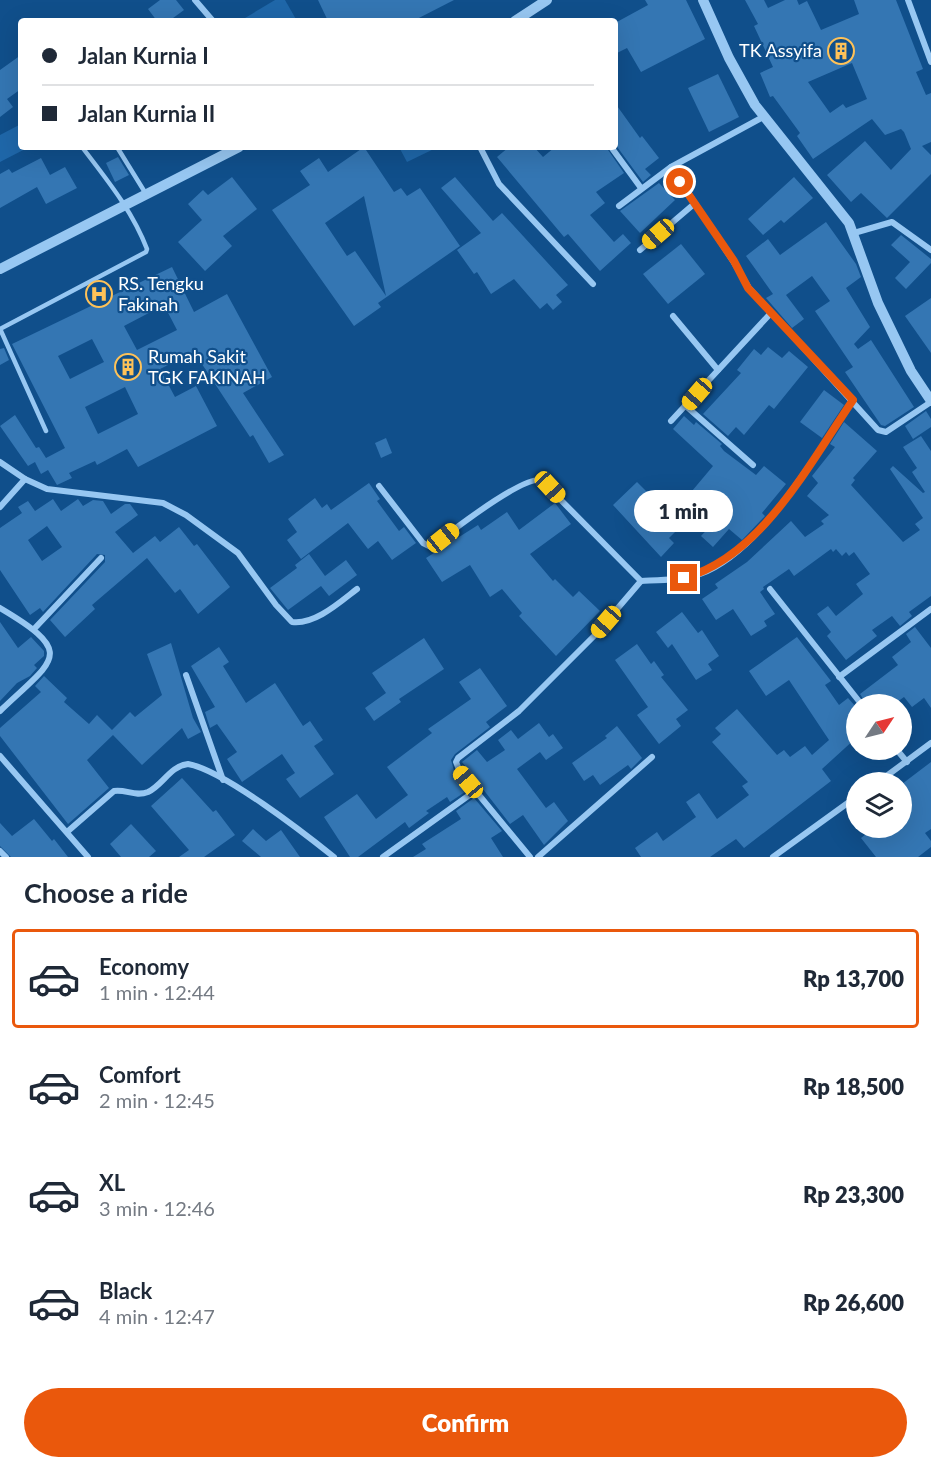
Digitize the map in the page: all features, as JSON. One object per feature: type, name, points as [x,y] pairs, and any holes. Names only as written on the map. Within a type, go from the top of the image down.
[{"type":"street","points":[[195,0],[210,18]]},
{"type":"street","points":[[520,18],[547,0]]},
{"type":"street","points":[[670,167],[734,261],[748,288],[853,400],[878,430],[886,432],[931,401],[911,370],[878,303],[854,233],[755,105],[729,58],[703,0]]},
{"type":"street","points":[[908,0],[931,62]]},
{"type":"street","points":[[620,206],[670,167],[765,116]]},
{"type":"street","points":[[0,269],[233,150]]},
{"type":"street","points":[[482,150],[499,184],[593,284]]},
{"type":"street","points":[[613,150],[641,188]]},
{"type":"street","points":[[640,250],[694,204]]},
{"type":"street","points":[[854,233],[892,222],[931,250]]},
{"type":"street","points":[[671,421],[687,407],[770,314]]},
{"type":"street","points":[[673,316],[718,370]]},
{"type":"street","points":[[530,857],[460,772],[456,762],[458,758],[519,711],[558,674],[641,581],[684,578],[700,574],[717,566],[764,528],[853,400]]},
{"type":"street","points":[[687,407],[753,465]]},
{"type":"street","points":[[0,462],[25,479],[47,489],[163,503],[186,515],[238,553],[276,605],[292,622],[304,622],[313,618],[357,589]]},
{"type":"street","points":[[0,507],[25,479]]},
{"type":"street","points":[[379,486],[423,543],[431,547],[454,528],[526,482],[541,480],[641,581]]},
{"type":"street","points":[[34,628],[101,558]]},
{"type":"street","points":[[770,589],[852,694]]},
{"type":"street","points":[[0,608],[34,628],[49,644],[51,653],[48,664],[0,711]]},
{"type":"street","points":[[839,677],[931,609]]},
{"type":"street","points":[[186,675],[223,780]]},
{"type":"street","points":[[893,772],[931,743]]},
{"type":"street","points":[[0,756],[88,857]]},
{"type":"street","points":[[538,857],[652,757]]},
{"type":"street","points":[[67,832],[114,791],[139,794],[149,791],[180,765],[196,765],[281,816],[334,857]]},
{"type":"street","points":[[383,857],[476,791]]},
{"type":"street","points":[[773,857],[846,804]]},
{"type":"street","points":[[0,851],[6,857]]},
{"type":"lane","points":[[46,430],[0,330],[146,252],[147,249],[126,205],[84,150]]},
{"type":"lane","points":[[119,150],[146,194]]},
{"type":"shaded area","points":[[275,0],[285,0],[295,18],[245,18]]},
{"type":"shaded area","points":[[18,126],[18,150],[23,150],[0,162],[0,135]]},
{"type":"shaded area","points":[[401,150],[432,150],[407,162]]},
{"type":"building","points":[[160,0],[176,0],[184,10],[173,18],[155,18],[148,9]]},
{"type":"building","points":[[318,0],[454,0],[419,18],[327,18]]},
{"type":"building","points":[[645,0],[686,0],[705,39],[641,72],[627,48],[618,52],[618,21],[648,5]]},
{"type":"building","points":[[745,0],[764,0],[768,8],[785,0],[797,0],[799,5],[807,1],[821,30],[859,14],[854,0],[896,0],[923,69],[916,72],[926,95],[931,93],[931,142],[922,146],[931,155],[931,174],[887,218],[861,193],[851,202],[827,175],[865,141],[891,170],[911,149],[904,132],[901,129],[885,135],[872,119],[813,159],[797,136],[800,133],[773,96],[770,97],[760,73],[773,67],[754,26],[758,24]],"holes":[[[852,63],[867,99],[846,108],[843,104],[830,113],[808,82]]]},
{"type":"building","points":[[18,57],[18,91],[7,99],[13,107],[0,117],[0,70]]},
{"type":"building","points":[[718,74],[739,117],[709,132],[688,88]]},
{"type":"building","points":[[618,107],[640,138],[642,136],[659,158],[645,169],[651,175],[643,182],[618,148]]},
{"type":"building","points":[[360,150],[366,150],[394,192],[401,188],[407,196],[420,188],[460,246],[378,303],[381,307],[354,326],[272,210],[310,185],[300,171],[319,158],[328,172]],"holes":[[[364,196],[386,296],[355,251],[347,256],[325,223]]]},
{"type":"building","points":[[505,150],[537,150],[543,157],[551,150],[608,150],[624,173],[596,192],[605,203],[590,215],[614,242],[623,234],[631,243],[600,271],[568,234],[564,237],[497,157]]},
{"type":"building","points":[[118,157],[129,175],[115,182],[106,163]]},
{"type":"building","points":[[41,158],[50,175],[65,167],[77,188],[46,204],[37,187],[0,208],[0,174],[9,169],[12,173]]},
{"type":"building","points":[[232,177],[257,209],[223,236],[232,246],[205,271],[178,242],[202,220],[188,204],[203,190],[208,195]]},
{"type":"building","points":[[455,177],[493,221],[502,213],[568,285],[556,295],[562,302],[553,310],[547,303],[540,309],[514,279],[491,294],[477,272],[474,274],[457,250],[481,233],[441,188]]},
{"type":"building","points":[[794,177],[813,198],[784,223],[781,220],[763,235],[748,219]]},
{"type":"building","points":[[659,183],[675,200],[640,233],[620,211]]},
{"type":"building","points":[[826,222],[856,264],[861,277],[846,288],[870,327],[854,344],[858,349],[871,340],[914,407],[885,426],[881,425],[845,372],[853,367],[815,311],[830,301],[812,276],[786,295],[804,319],[792,328],[766,298],[773,294],[746,256],[768,239],[780,255]]},
{"type":"building","points":[[901,235],[931,259],[931,263],[906,289],[895,278],[910,262],[891,245]]},
{"type":"building","points":[[681,244],[705,274],[668,304],[643,274]]},
{"type":"building","name":"Rumah Sakit TGK FAKINAH","points":[[172,267],[194,312],[227,294],[272,377],[243,393],[284,455],[269,463],[253,435],[250,437],[194,352],[160,369],[175,397],[196,386],[217,426],[138,467],[127,449],[97,465],[95,461],[69,473],[72,478],[57,485],[48,470],[41,474],[35,462],[28,466],[0,426],[15,415],[36,448],[39,447],[46,458],[65,448],[12,344]],"holes":[[[164,305],[177,330],[137,350],[124,326]],[[92,339],[104,362],[70,379],[58,356]],[[125,387],[138,414],[98,434],[85,407]]]},
{"type":"building","points":[[931,298],[931,353],[905,316]]},
{"type":"building","points":[[768,347],[782,358],[789,351],[808,367],[774,409],[769,405],[744,435],[736,427],[728,436],[703,414],[741,373],[737,370],[754,349],[761,355]]},
{"type":"building","points":[[4,348],[9,360],[0,365],[0,349]]},
{"type":"building","points":[[824,390],[844,405],[822,438],[800,422]]},
{"type":"building","points":[[926,411],[931,419],[931,427],[913,439],[905,426]]},
{"type":"building","points":[[684,416],[694,425],[696,422],[722,444],[720,446],[724,451],[756,475],[764,466],[786,484],[762,513],[765,516],[742,540],[729,529],[713,547],[701,536],[719,517],[692,491],[713,466],[673,429]]},
{"type":"building","points":[[844,422],[877,451],[853,478],[855,480],[851,485],[903,542],[920,530],[915,524],[923,518],[890,469],[893,466],[923,493],[925,492],[912,472],[917,468],[903,447],[921,436],[931,451],[931,596],[909,612],[912,616],[900,626],[892,616],[872,630],[877,636],[846,660],[827,636],[831,632],[817,614],[828,606],[836,616],[863,594],[856,584],[870,574],[854,552],[849,556],[846,552],[842,556],[836,549],[833,552],[831,549],[794,576],[789,569],[763,587],[764,589],[760,592],[775,614],[764,621],[767,626],[751,636],[733,609],[716,620],[702,599],[718,588],[715,584],[747,562],[791,521],[805,537],[824,524],[821,521],[829,515],[807,496],[818,483],[812,476],[835,447],[830,444]]},
{"type":"building","points":[[386,438],[392,453],[381,458],[375,443]]},
{"type":"building","points":[[637,482],[681,526],[669,538],[674,543],[661,557],[613,505]]},
{"type":"building","points":[[369,483],[380,499],[377,501],[399,531],[404,527],[416,543],[392,560],[378,541],[368,549],[348,523],[301,559],[287,540],[297,532],[288,519],[315,498],[322,508],[327,504],[331,510]]},
{"type":"building","points":[[53,499],[61,511],[78,499],[83,506],[93,500],[103,501],[111,514],[125,504],[130,504],[138,515],[115,532],[133,553],[155,536],[160,542],[179,527],[194,546],[197,544],[230,587],[198,614],[180,589],[175,593],[147,558],[92,605],[95,609],[65,637],[50,620],[105,562],[105,555],[97,554],[43,612],[40,608],[30,615],[0,570],[0,528],[22,513],[18,507],[28,501],[35,511]],"holes":[[[47,526],[62,547],[42,561],[28,540]]]},
{"type":"building","points":[[555,503],[571,524],[530,554],[553,581],[555,579],[573,597],[579,591],[600,611],[556,656],[519,616],[522,613],[502,589],[490,597],[470,565],[442,582],[426,558],[478,525],[481,530],[507,512],[519,530]]},
{"type":"building","points":[[309,554],[325,576],[346,560],[357,575],[329,596],[321,586],[288,610],[270,588],[297,568],[295,565]]},
{"type":"building","points":[[682,612],[698,633],[702,630],[719,656],[708,664],[712,670],[696,680],[672,644],[668,648],[656,632]]},
{"type":"building","points":[[0,622],[18,648],[31,637],[44,651],[44,656],[34,665],[37,668],[30,676],[17,683],[0,701]]},
{"type":"building","points":[[915,627],[931,648],[931,708],[924,698],[912,707],[912,694],[860,694],[898,665],[892,657],[911,642],[906,634]]},
{"type":"building","points":[[797,637],[831,681],[825,685],[839,705],[846,700],[846,747],[822,769],[831,781],[744,848],[736,839],[710,857],[641,857],[635,848],[657,832],[663,841],[696,817],[686,802],[699,793],[717,819],[749,795],[742,786],[748,782],[712,742],[721,734],[715,728],[737,709],[777,755],[784,750],[790,757],[805,746],[812,755],[829,740],[789,680],[766,696],[749,671]]},
{"type":"building","points":[[424,638],[444,669],[399,699],[401,702],[374,721],[365,708],[386,693],[372,673]]},
{"type":"building","points":[[171,643],[193,718],[201,732],[188,739],[182,728],[142,765],[113,735],[87,760],[109,788],[68,824],[0,736],[0,728],[41,692],[35,686],[44,676],[67,698],[64,702],[89,724],[97,715],[112,730],[130,712],[135,717],[162,695],[147,654]]},
{"type":"building","points":[[637,644],[651,664],[654,661],[664,675],[661,677],[688,710],[676,719],[681,726],[659,744],[637,715],[648,707],[615,660]]},
{"type":"building","points":[[219,647],[229,662],[223,666],[246,703],[275,683],[303,726],[310,721],[323,740],[314,746],[334,774],[300,798],[286,779],[295,773],[282,754],[242,782],[227,759],[237,752],[217,724],[210,728],[205,712],[215,707],[191,666]]},
{"type":"building","points":[[480,668],[507,706],[486,722],[490,727],[455,754],[451,760],[455,774],[468,790],[450,802],[447,797],[426,811],[429,813],[409,828],[405,822],[358,857],[350,857],[324,817],[357,794],[376,819],[408,795],[387,767],[432,733],[428,729],[471,699],[459,682]]},
{"type":"building","points":[[539,723],[549,737],[553,734],[563,748],[546,760],[540,752],[517,769],[546,808],[554,802],[568,821],[544,845],[523,815],[510,824],[462,762],[477,750],[487,762],[505,750],[498,740],[511,730],[518,739]]},
{"type":"building","points":[[617,726],[642,758],[631,769],[628,765],[600,785],[593,775],[584,781],[572,763],[607,738],[605,736]]},
{"type":"building","points":[[931,762],[931,829],[925,833],[931,841],[931,847],[918,857],[876,857],[861,838],[912,838],[912,776]]},
{"type":"building","points":[[182,778],[213,812],[216,810],[235,835],[204,857],[179,857],[189,850],[151,806]]},
{"type":"building","points":[[474,798],[502,831],[491,838],[503,857],[413,857],[426,849],[422,844],[461,819],[456,811]]},
{"type":"building","points":[[34,819],[68,857],[11,857],[0,846],[0,823],[12,836]]},
{"type":"building","points":[[131,824],[156,851],[149,857],[121,857],[110,844]]},
{"type":"building","points":[[253,829],[266,841],[281,830],[300,857],[261,857],[242,841]]},
{"type":"place","name":"TK Assyifa","points":[[841,51]]},
{"type":"place","name":"RS. Tengku Fakinah","points":[[99,294]]},
{"type":"place","name":"Rumah Sakit TGK FAKINAH","points":[[128,367]]},
{"type":"route","points":[[680,182],[734,261],[748,288],[853,400],[764,528],[717,566],[684,578]]}]
